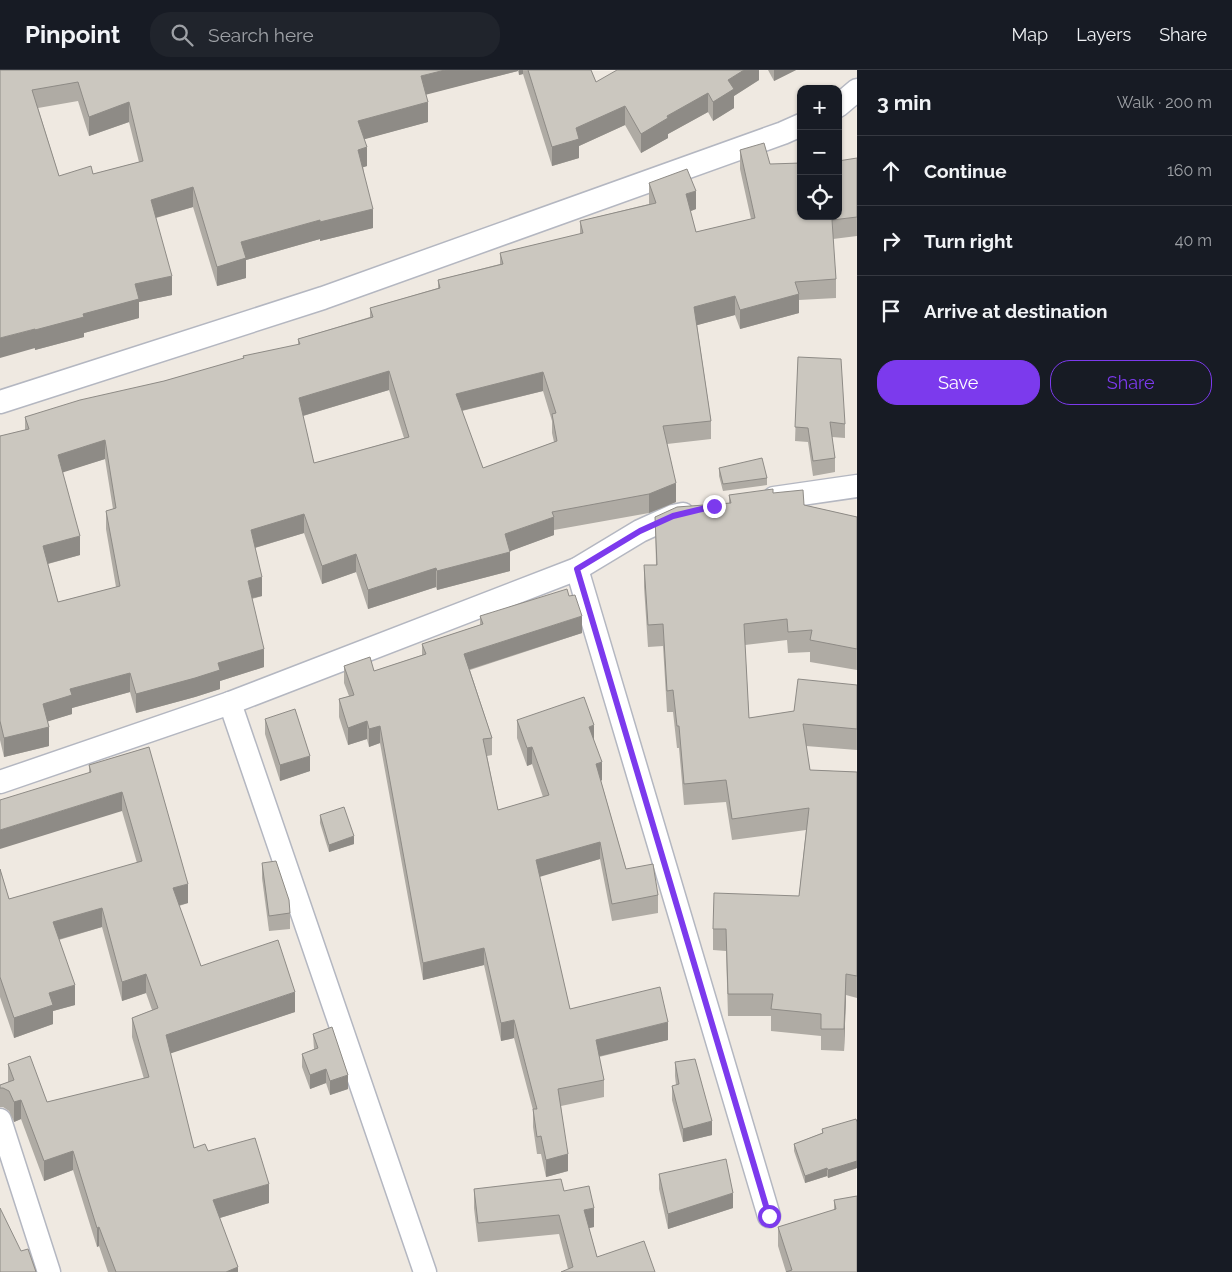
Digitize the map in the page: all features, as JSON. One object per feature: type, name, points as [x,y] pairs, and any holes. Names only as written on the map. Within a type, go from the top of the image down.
[{"type":"street","points":[[842,103],[857,90]]},
{"type":"street","points":[[0,402],[323,298],[797,127]]},
{"type":"street","points":[[752,500],[857,486]]},
{"type":"street","points":[[0,782],[230,703],[577,569],[640,531],[673,516],[706,508]]},
{"type":"street","points":[[577,569],[769,1216]]},
{"type":"street","points":[[230,703],[425,1272]]},
{"type":"street","points":[[0,1120],[48,1272]]},
{"type":"building","points":[[0,70],[445,70],[421,76],[428,102],[358,121],[367,147],[358,150],[373,209],[320,222],[320,220],[241,242],[246,258],[217,267],[193,187],[151,200],[172,276],[135,284],[139,299],[83,314],[84,317],[0,338]],"holes":[[[78,82],[89,117],[129,102],[143,161],[93,174],[91,166],[59,176],[32,90]]]},
{"type":"building","points":[[528,70],[591,70],[596,82],[617,70],[744,70],[728,80],[734,89],[713,102],[708,93],[667,116],[668,118],[641,134],[625,106],[576,128],[579,139],[552,147]]},
{"type":"building","points":[[764,143],[770,164],[797,163],[797,220],[832,220],[836,279],[795,282],[799,294],[740,310],[735,296],[694,307],[711,421],[663,426],[676,483],[649,494],[552,512],[554,517],[505,534],[510,552],[437,571],[436,568],[368,590],[356,554],[322,566],[304,514],[251,530],[262,577],[248,581],[264,649],[218,663],[220,670],[136,694],[130,673],[70,689],[72,695],[43,704],[49,727],[4,738],[0,721],[0,436],[29,429],[25,417],[80,400],[164,381],[244,358],[243,356],[300,344],[298,339],[373,317],[370,308],[440,288],[438,280],[503,264],[500,253],[583,233],[580,221],[656,203],[649,183],[687,169],[696,191],[686,194],[696,232],[755,218],[740,150]],"holes":[[[389,371],[409,437],[314,463],[299,398]],[[543,372],[556,413],[552,414],[557,441],[483,468],[456,394]],[[105,440],[116,508],[106,511],[120,586],[58,602],[43,546],[80,536],[58,455]]]},
{"type":"building","points":[[857,158],[857,217],[842,219],[842,160]]},
{"type":"building","points":[[798,357],[841,359],[845,424],[830,422],[835,458],[813,461],[808,428],[795,427]]},
{"type":"building","points":[[762,458],[767,478],[723,484],[719,468]]},
{"type":"building","points":[[773,489],[773,493],[803,490],[804,505],[857,517],[857,649],[810,640],[812,630],[788,632],[787,619],[744,624],[749,718],[794,711],[798,679],[857,685],[857,729],[803,724],[810,770],[857,772],[857,976],[846,974],[844,1029],[821,1029],[821,1014],[771,1009],[773,994],[728,994],[726,929],[713,929],[714,893],[799,896],[809,808],[732,819],[726,780],[684,784],[679,726],[677,726],[673,690],[667,691],[663,624],[648,625],[644,565],[657,565],[655,517],[677,507],[731,503],[729,495]]},
{"type":"building","points":[[567,589],[569,596],[575,595],[582,616],[464,654],[492,738],[483,739],[498,810],[549,795],[532,747],[527,748],[517,720],[584,697],[594,725],[589,727],[602,762],[596,764],[626,869],[653,864],[658,895],[612,904],[600,842],[536,860],[570,1009],[660,987],[668,1022],[596,1040],[604,1080],[558,1089],[568,1154],[546,1160],[541,1136],[537,1137],[533,1109],[537,1109],[514,1020],[501,1023],[484,948],[423,963],[380,726],[369,729],[367,721],[348,728],[339,699],[354,695],[344,666],[370,657],[374,671],[426,654],[422,644],[483,624],[480,616]]},
{"type":"building","points":[[295,709],[310,756],[280,765],[265,719]]},
{"type":"building","points":[[149,747],[188,884],[173,888],[201,966],[278,940],[295,992],[166,1035],[194,1148],[205,1144],[208,1151],[255,1138],[269,1184],[213,1200],[238,1267],[226,1272],[116,1272],[99,1227],[97,1228],[73,1151],[44,1161],[21,1100],[14,1102],[9,1091],[0,1088],[0,1085],[14,1080],[8,1064],[30,1056],[47,1102],[149,1077],[132,1018],[158,1008],[146,974],[122,982],[102,908],[53,922],[75,985],[49,993],[53,1005],[14,1018],[0,977],[0,869],[9,899],[142,861],[122,792],[0,830],[0,800],[91,772],[89,765]]},
{"type":"building","points":[[344,807],[354,836],[329,845],[320,815]]},
{"type":"building","points":[[276,861],[289,900],[290,913],[269,916],[262,863]]},
{"type":"building","points":[[332,1027],[348,1075],[330,1081],[326,1069],[310,1075],[302,1054],[318,1048],[313,1034]]},
{"type":"building","points":[[695,1059],[712,1121],[683,1129],[672,1086],[679,1084],[675,1062]]},
{"type":"building","points":[[856,1119],[857,1161],[828,1170],[827,1168],[805,1176],[794,1144],[823,1133],[822,1129]]},
{"type":"building","points":[[726,1159],[733,1193],[668,1214],[659,1174]]},
{"type":"building","points":[[561,1179],[564,1191],[589,1186],[594,1208],[584,1210],[597,1257],[644,1241],[655,1272],[561,1272],[573,1267],[559,1215],[478,1223],[474,1189]]},
{"type":"building","points":[[857,1196],[857,1272],[786,1272],[792,1270],[778,1227],[836,1209],[834,1200]]},
{"type":"building","points":[[0,1208],[21,1251],[28,1249],[36,1272],[0,1272]]},
{"type":"route","points":[[714,506],[673,516],[640,531],[577,569],[769,1216]]}]
